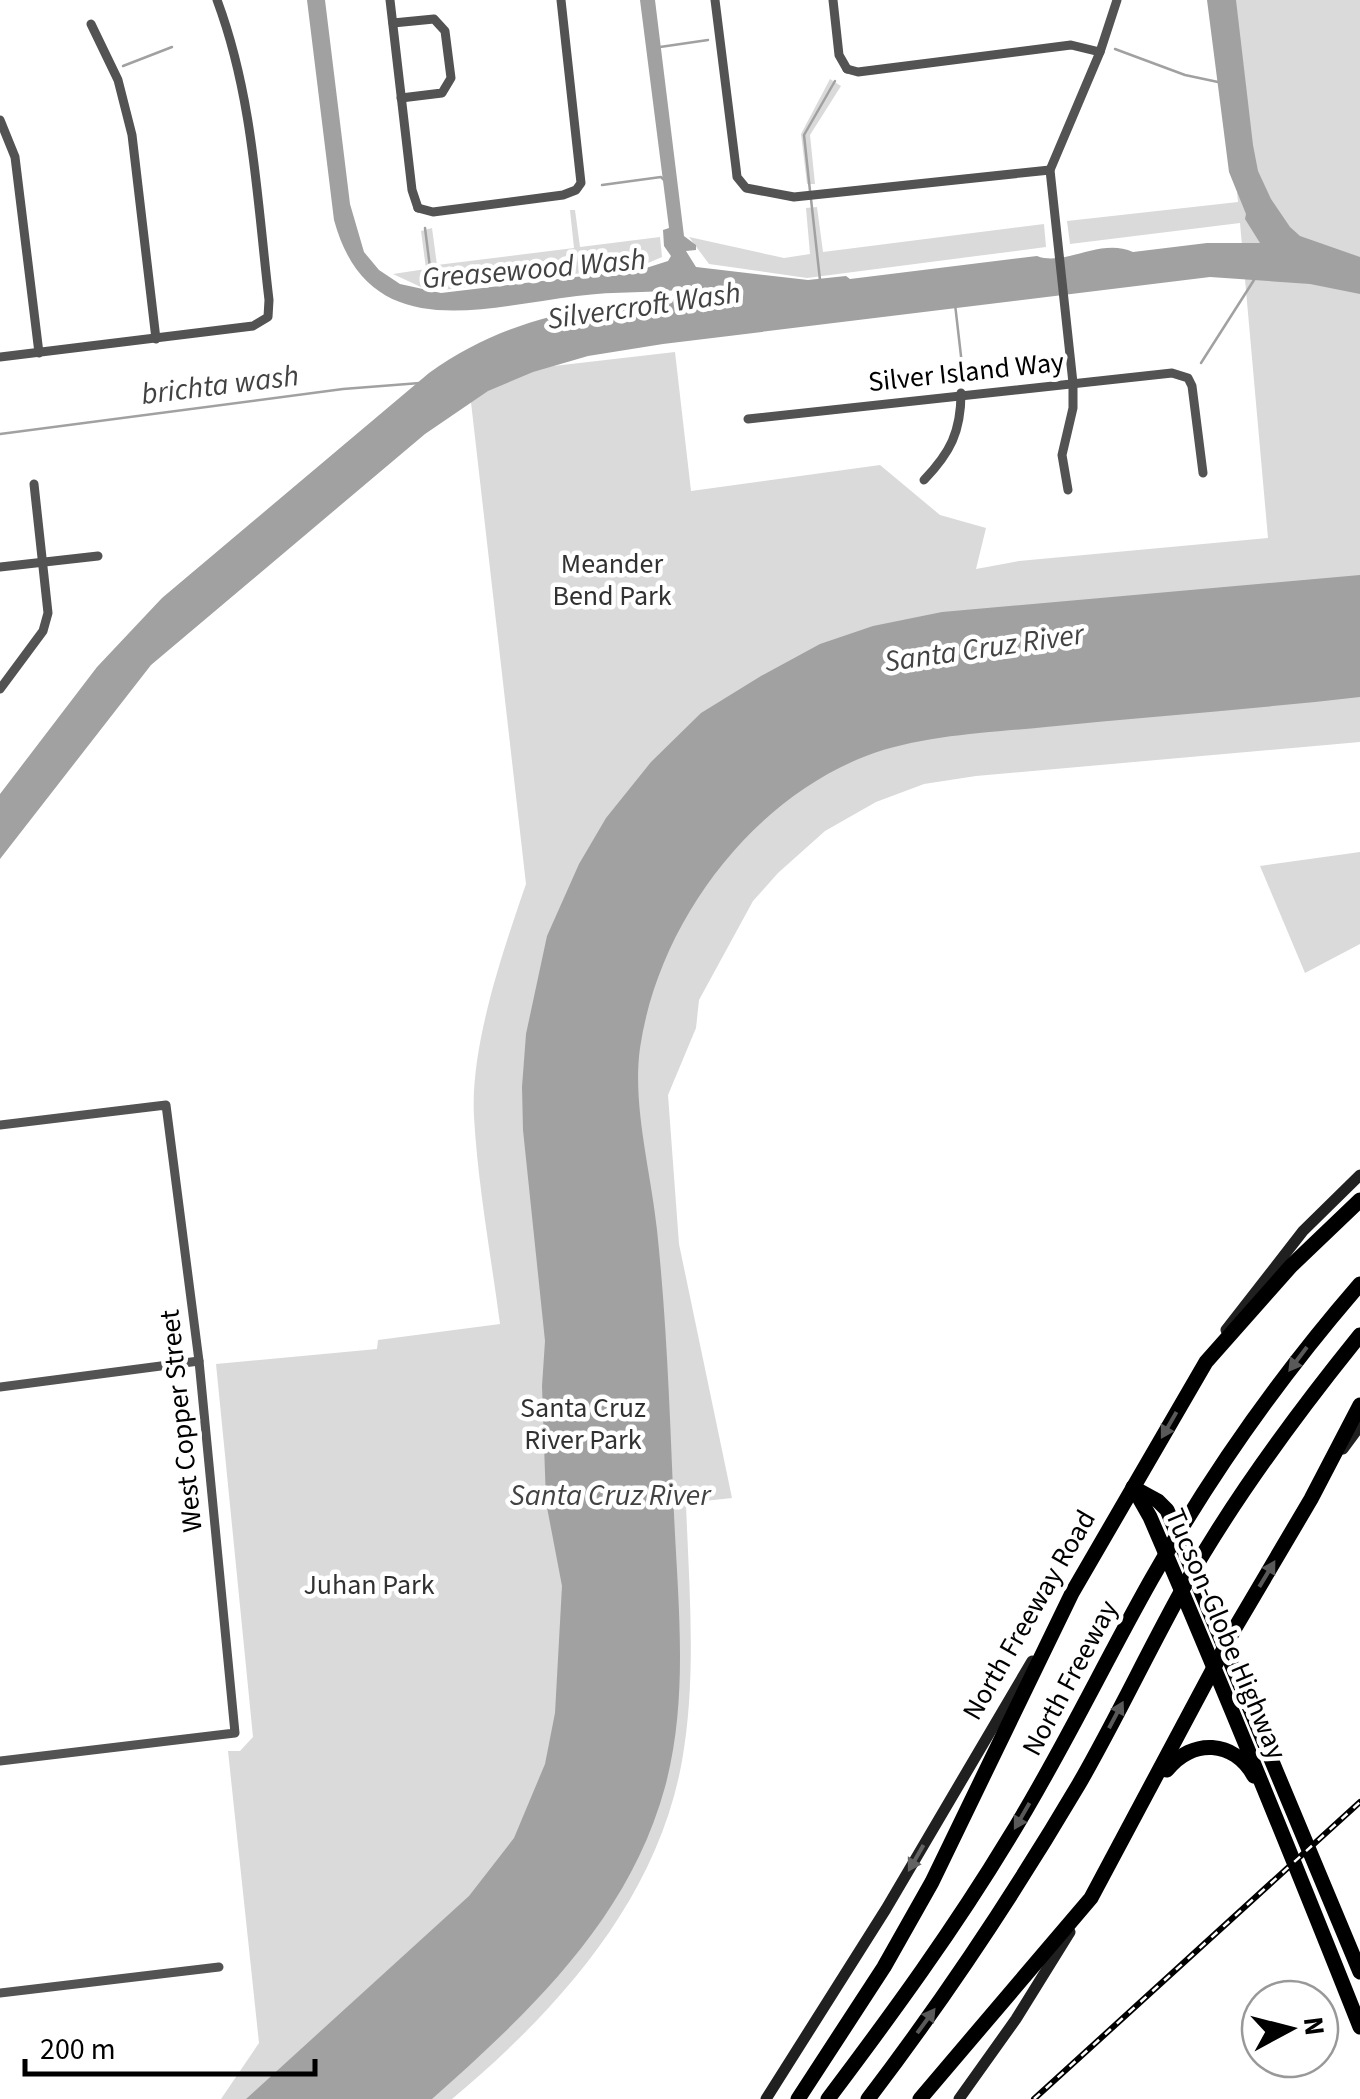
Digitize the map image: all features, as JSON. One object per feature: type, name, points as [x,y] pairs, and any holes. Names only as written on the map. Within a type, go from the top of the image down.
[{"type":"highway","points":[[1206,1362],[1300,1258],[1360,1200]]},
{"type":"highway","name":"North Freeway","points":[[828,2099],[914,1984],[1010,1837],[1152,1579],[1228,1456],[1298,1358],[1360,1284]]},
{"type":"highway","name":"North Freeway","points":[[868,2099],[971,1958],[1027,1872],[1187,1582],[1249,1483],[1360,1334]]},
{"type":"highway","name":"North Freeway Road","points":[[1072,1593],[1206,1362]]},
{"type":"highway","points":[[920,2099],[1092,1898],[1213,1669],[1312,1499],[1360,1405]]},
{"type":"highway","name":"Tucson-Globe Highway","points":[[1133,1487],[1163,1505],[1360,1972]]},
{"type":"highway","name":"Tucson-Globe Highway","points":[[1133,1487],[1252,1754],[1283,1842],[1360,2027]]},
{"type":"highway","points":[[798,2099],[884,1967],[932,1882],[1072,1593]]},
{"type":"highway","points":[[1135,1816],[1175,1760],[1206,1746],[1226,1750],[1244,1762],[1271,1811]]},
{"type":"main road","name":"North Freeway Road","points":[[1206,1362],[1282,1257],[1360,1175]]},
{"type":"main road","points":[[1312,1499],[1360,1426]]},
{"type":"main road","name":"North Freeway Road","points":[[766,2099],[886,1909],[1072,1593]]},
{"type":"main road","points":[[959,2099],[1008,2031],[1092,1898]]},
{"type":"street","points":[[0,357],[254,326],[269,320],[250,134],[235,48],[217,0]]},
{"type":"street","points":[[390,0],[412,190],[416,209],[433,212],[545,198],[583,189],[561,0]]},
{"type":"street","points":[[715,0],[739,184],[757,192],[794,197],[1050,170]]},
{"type":"street","points":[[833,0],[844,72],[1071,45],[1100,52]]},
{"type":"street","points":[[1068,490],[1062,454],[1073,408],[1073,383],[1050,170],[1118,0]]},
{"type":"street","points":[[393,24],[434,19],[444,31],[451,78],[442,93],[401,98]]},
{"type":"street","points":[[91,24],[118,80],[132,135],[156,339]]},
{"type":"street","points":[[0,120],[15,157],[39,354]]},
{"type":"street","name":"Silver Island Way","points":[[748,420],[1172,372],[1188,376],[1203,473]]},
{"type":"street","points":[[924,480],[957,436],[962,394]]},
{"type":"street","points":[[0,689],[43,632],[48,613],[34,484]]},
{"type":"street","points":[[0,568],[98,556]]},
{"type":"street","name":"West Copper Street","points":[[0,1125],[166,1106],[200,1361],[235,1733],[0,1761]]},
{"type":"street","points":[[0,1387],[200,1361]]},
{"type":"street","points":[[0,1993],[219,1967]]},
{"type":"green space","name":"Santa Cruz River Park","points":[[1218,0],[1360,0],[1360,742],[924,784],[876,802],[825,831],[753,901],[699,1000],[696,1028],[668,1095],[679,1244],[732,1498],[686,1503],[691,1633],[687,1729],[669,1812],[650,1860],[597,1950],[564,1990],[529,2029],[452,2099],[221,2099],[259,2043],[228,1751],[240,1751],[253,1737],[216,1364],[377,1349],[378,1340],[500,1324],[478,1169],[474,1089],[490,999],[526,884],[468,376],[675,352],[691,491],[880,465],[940,515],[986,528],[976,569],[1019,561],[1268,538],[1240,223],[1070,244],[1067,221],[1238,202]]},
{"type":"green space","points":[[830,79],[841,86],[810,135],[815,184],[807,184],[801,134]]},
{"type":"green space","points":[[817,207],[823,252],[1044,224],[1046,247],[807,278],[709,264],[689,237],[784,258],[810,254],[806,208]]},
{"type":"green space","points":[[570,210],[575,210],[580,247],[660,237],[662,257],[641,266],[443,290],[423,288],[393,274],[426,269],[421,231],[432,228],[437,265],[574,248]]},
{"type":"green space","points":[[1360,852],[1360,944],[1305,973],[1260,866]]},
{"type":"water","name":"Silvercroft Wash","points":[[307,0],[325,0],[350,204],[364,252],[379,270],[400,284],[441,293],[643,269],[668,261],[671,256],[664,246],[663,230],[669,228],[640,0],[655,0],[684,236],[696,245],[696,250],[686,251],[696,267],[808,280],[846,276],[850,279],[1037,256],[1059,258],[1108,248],[1133,252],[1207,243],[1260,243],[1245,219],[1229,172],[1207,0],[1236,0],[1258,171],[1271,199],[1300,236],[1360,257],[1360,294],[1310,284],[1210,277],[663,344],[588,356],[533,372],[488,391],[425,434],[151,665],[0,859],[0,794],[97,667],[162,598],[429,373],[491,337],[522,325],[587,308],[692,292],[691,289],[591,294],[466,310],[431,309],[400,302],[373,286],[350,260],[334,220]]},
{"type":"water","name":"Santa Cruz River","points":[[1360,575],[1360,697],[978,733],[887,749],[823,777],[783,804],[747,836],[716,873],[688,914],[666,957],[650,1002],[638,1070],[663,1301],[680,1651],[672,1753],[649,1835],[602,1921],[572,1960],[505,2032],[432,2099],[246,2099],[469,1896],[514,1838],[545,1764],[555,1713],[562,1586],[546,1502],[542,1386],[545,1341],[522,1087],[526,1034],[547,936],[579,864],[606,818],[651,762],[701,713],[820,644],[873,626],[942,612]]},
{"type":"waterway","points":[[660,47],[708,40]]},
{"type":"waterway","points":[[123,66],[172,47]]},
{"type":"waterway","points":[[1115,49],[1185,75],[1218,82]]},
{"type":"waterway","points":[[810,191],[804,135],[835,81]]},
{"type":"waterway","points":[[602,185],[661,177],[664,180]]},
{"type":"waterway","points":[[811,199],[820,280]]},
{"type":"waterway","name":"Greasewood Wash","points":[[425,228],[433,291]]},
{"type":"waterway","points":[[1201,363],[1254,280]]},
{"type":"waterway","points":[[955,304],[964,382]]},
{"type":"waterway","name":"brichta wash","points":[[0,434],[343,389],[420,383]]},
{"type":"railway","points":[[1034,2099],[1360,1802]]},
{"type":"park label","name":"Meander Bend Park","points":[[612,580]]},
{"type":"park label","name":"Juhan Park","points":[[369,1585]]}]
